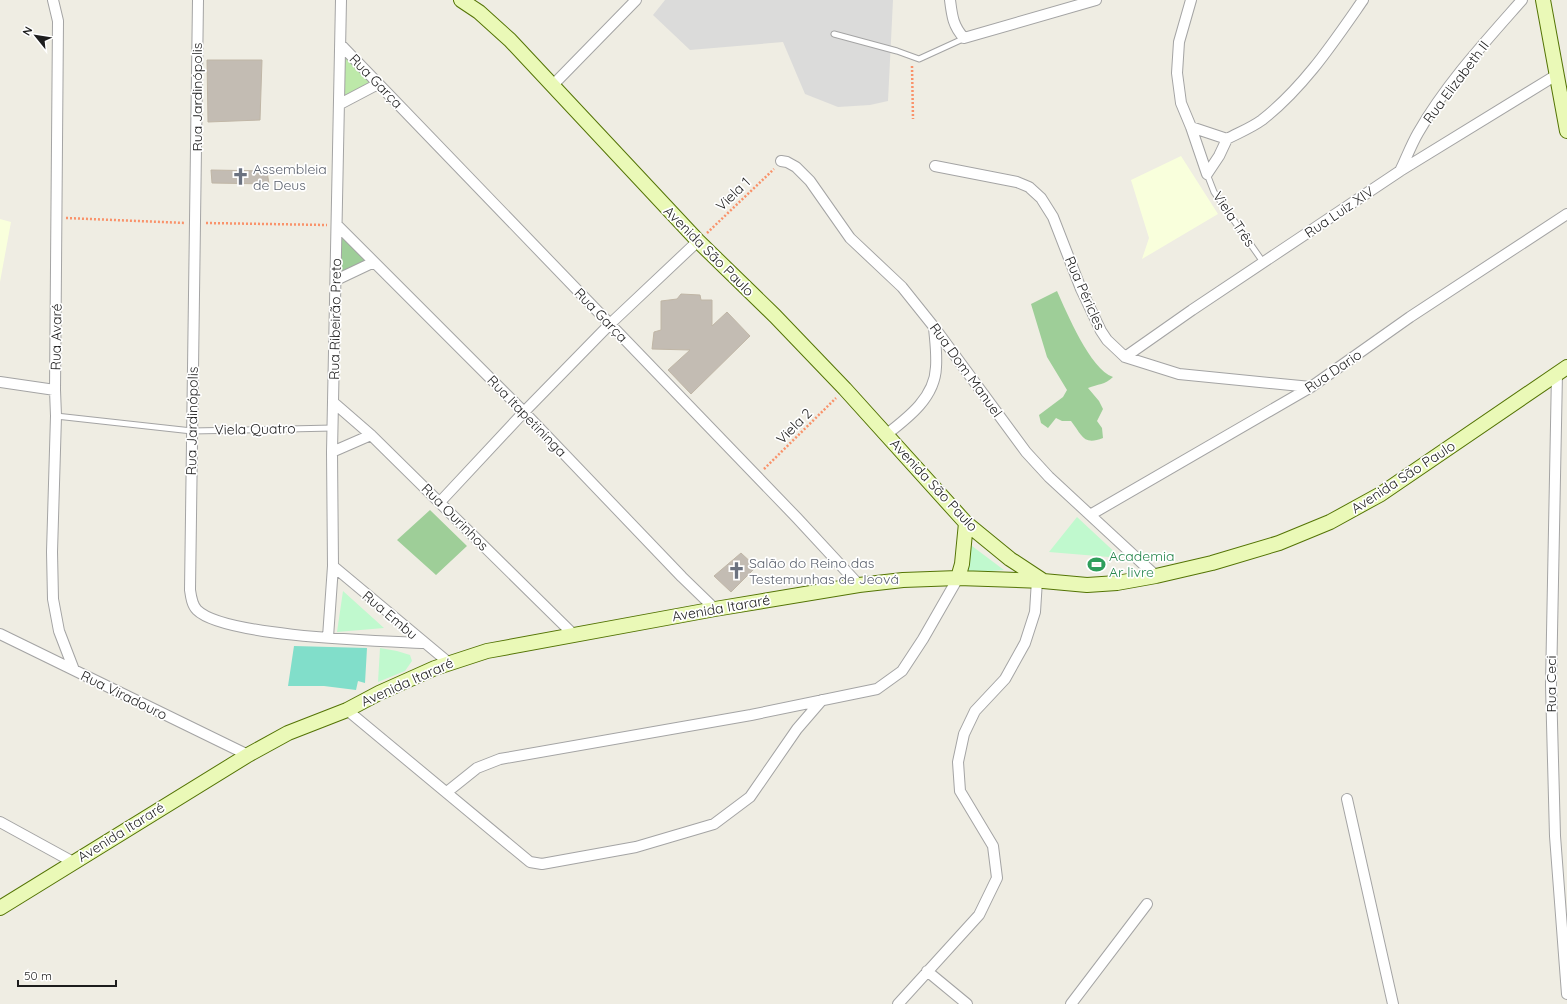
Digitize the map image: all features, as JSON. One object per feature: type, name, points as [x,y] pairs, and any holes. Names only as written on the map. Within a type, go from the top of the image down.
[{"type":"main road","name":"Avenida São Paulo","points":[[461,0],[478,12],[510,40],[698,242],[775,316],[845,389],[966,523],[1010,559],[1040,580],[1087,585],[1156,576],[1212,563],[1278,543],[1330,522],[1381,494],[1562,370]]},
{"type":"main road","points":[[1544,0],[1567,131]]},
{"type":"main road","points":[[958,578],[962,564],[966,523]]},
{"type":"main road","name":"Avenida Itararé","points":[[0,908],[248,755],[288,733],[347,710],[379,693],[448,662],[487,651],[715,609],[859,585],[903,580],[958,578],[1040,580]]},
{"type":"street","name":"Rua Avaré","points":[[53,0],[58,20],[56,416],[52,552],[53,599],[59,631],[74,670]]},
{"type":"street","name":"Rua Jardinópolis","points":[[198,0],[190,590],[192,602],[197,610],[213,620],[253,629],[328,637],[424,643]]},
{"type":"street","name":"Rua Ribeirão Preto","points":[[328,637],[333,566],[332,452],[341,0]]},
{"type":"street","points":[[552,86],[636,0]]},
{"type":"street","points":[[950,0],[952,18],[956,28],[964,38],[1096,0]]},
{"type":"street","points":[[1191,0],[1179,42],[1177,73],[1181,103],[1207,174]]},
{"type":"street","points":[[1207,174],[1220,156],[1227,139],[1260,121],[1286,100],[1317,66],[1363,0]]},
{"type":"street","name":"Rua Elizabeth II","points":[[1400,171],[1418,133],[1445,92],[1484,43],[1522,0]]},
{"type":"street","name":"Rua Garça","points":[[341,45],[859,585]]},
{"type":"street","name":"Rua Luiz XIV","points":[[1125,357],[1263,262],[1400,171],[1558,74]]},
{"type":"street","points":[[340,104],[378,84]]},
{"type":"street","points":[[1191,127],[1227,139]]},
{"type":"street","name":"Rua Dom Manuel","points":[[782,161],[788,162],[796,167],[810,181],[850,238],[902,287],[934,326],[1026,452],[1049,477],[1156,576]]},
{"type":"street","name":"Rua Péricles","points":[[936,166],[1017,182],[1029,187],[1041,198],[1054,216],[1081,289],[1101,332],[1107,340],[1125,357],[1179,374],[1311,387]]},
{"type":"street","name":"Rua Dario","points":[[1090,515],[1311,387],[1410,317],[1567,214]]},
{"type":"street","name":"Rua Itapetininga","points":[[337,225],[524,412],[682,577],[715,609]]},
{"type":"street","points":[[440,502],[524,412],[610,324],[698,242]]},
{"type":"street","points":[[336,280],[374,262]]},
{"type":"street","points":[[887,434],[922,404],[930,390],[936,368],[934,326]]},
{"type":"street","name":"Rua Ceci","points":[[1562,370],[1550,685],[1555,836],[1567,994]]},
{"type":"street","points":[[0,382],[55,390]]},
{"type":"street","name":"Rua Ourinhos","points":[[333,402],[371,435],[574,635]]},
{"type":"street","points":[[332,452],[371,435]]},
{"type":"street","name":"Rua Embu","points":[[333,566],[448,662]]},
{"type":"street","points":[[446,792],[477,768],[500,759],[751,715],[877,689],[902,671],[923,639],[958,578]]},
{"type":"street","points":[[898,1004],[979,915],[997,878],[993,846],[960,791],[958,762],[964,734],[975,711],[1005,679],[1025,643],[1035,612],[1040,580]]},
{"type":"street","name":"Rua Viradouro","points":[[0,634],[248,755]]},
{"type":"street","points":[[347,710],[530,862],[542,864],[636,847],[714,824],[750,797],[798,729],[822,700]]},
{"type":"street","points":[[1347,799],[1393,1004]]},
{"type":"street","points":[[0,822],[73,862]]},
{"type":"street","points":[[1071,1004],[1147,904]]},
{"type":"street","points":[[927,971],[967,1004]]},
{"type":"lane","points":[[834,34],[897,51],[912,58],[919,59],[932,55],[966,37]]},
{"type":"lane","name":"Viela Três","points":[[1207,174],[1214,192],[1263,262]]},
{"type":"lane","name":"Viela Quatro","points":[[56,416],[192,430],[333,428]]},
{"type":"path","points":[[912,58],[913,119]]},
{"type":"path","name":"Viela 1","points":[[698,242],[782,161]]},
{"type":"path","name":"Viela 2","points":[[756,476],[845,389]]},
{"type":"shaded area","points":[[665,0],[893,0],[888,101],[870,105],[838,107],[805,94],[783,42],[690,50],[653,15]]},
{"type":"shaded area","points":[[1181,156],[1218,214],[1142,259],[1149,238],[1131,180]]},
{"type":"shaded area","points":[[0,219],[11,222],[0,282]]},
{"type":"shaded area","points":[[294,646],[367,648],[365,683],[358,681],[356,690],[324,686],[288,686]]},
{"type":"green space","points":[[345,55],[376,84],[341,101]]},
{"type":"green space","points":[[340,232],[371,261],[338,276]]},
{"type":"green space","points":[[1057,291],[1073,326],[1088,352],[1104,372],[1113,377],[1104,383],[1088,388],[1099,401],[1103,409],[1097,421],[1102,428],[1103,438],[1091,441],[1087,440],[1081,435],[1071,421],[1062,421],[1056,418],[1048,428],[1041,423],[1039,415],[1063,397],[1067,390],[1047,357],[1031,304]]},
{"type":"green space","points":[[430,510],[467,546],[436,575],[397,540]]},
{"type":"green space","points":[[1077,517],[1121,558],[1049,552]]},
{"type":"green space","points":[[968,543],[1004,570],[967,573]]},
{"type":"green space","points":[[343,591],[384,628],[337,632]]},
{"type":"green space","points":[[380,648],[410,655],[412,661],[405,671],[378,682]]},
{"type":"building","points":[[207,60],[262,60],[260,120],[208,122]]},
{"type":"building","name":"Assembleia de Deus","points":[[211,170],[267,171],[269,184],[212,183]]},
{"type":"building","points":[[681,294],[700,295],[701,300],[712,300],[712,326],[727,312],[750,336],[691,394],[668,370],[690,350],[652,349],[654,332],[661,330],[661,301],[677,299]]},
{"type":"building","name":"Salão do Reino das Testemunhas de Jeová","points":[[741,553],[756,567],[731,592],[714,576]]},
{"type":"place","name":"Assembleia de Deus","points":[[240,177]]},
{"type":"place","name":"Academia Ar livre","points":[[1096,564]]},
{"type":"place","name":"Salão do Reino das Testemunhas de Jeová","points":[[736,571]]}]
